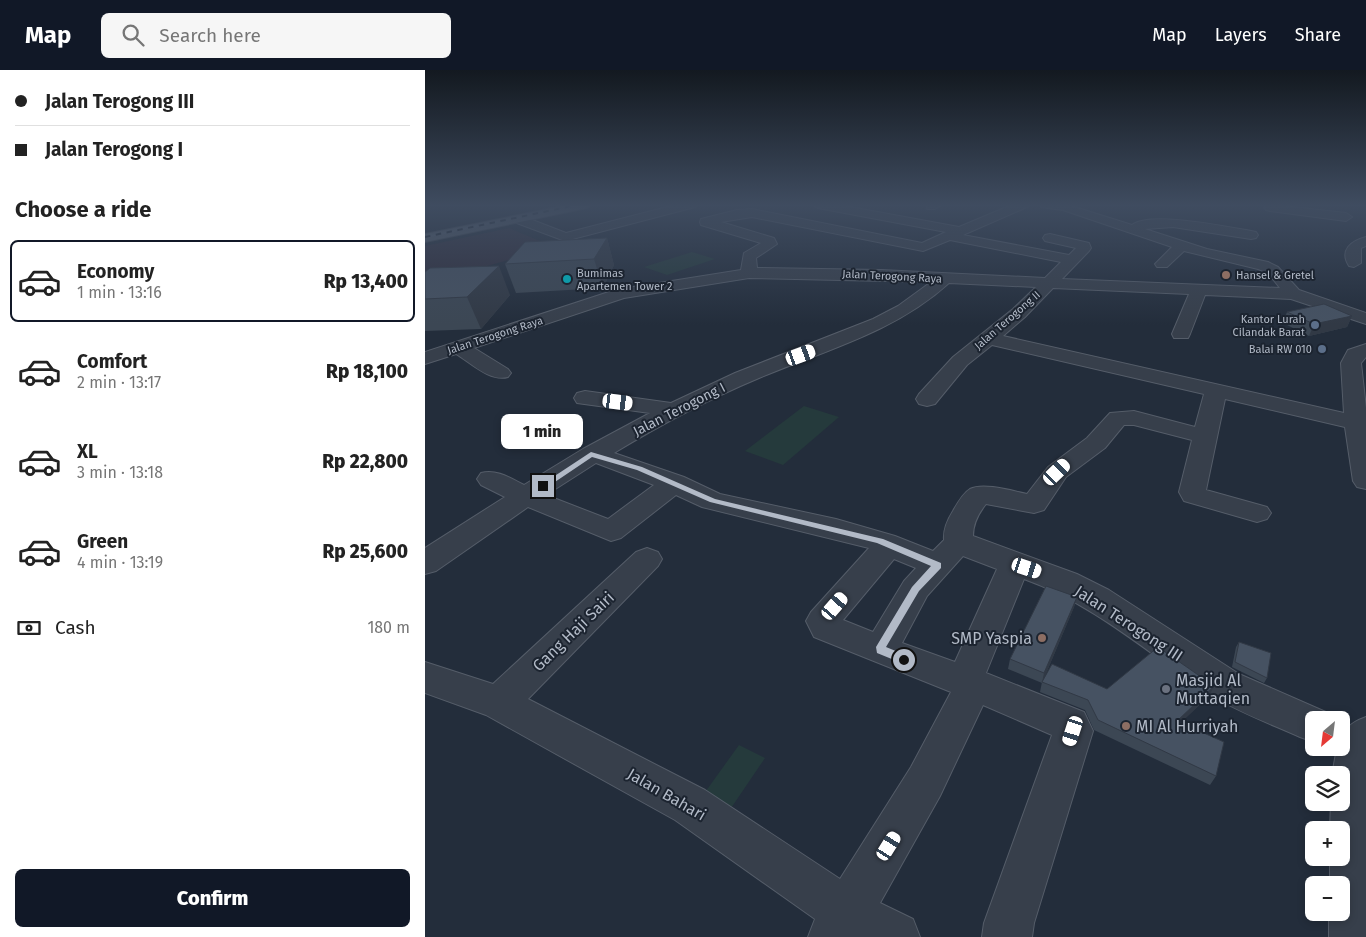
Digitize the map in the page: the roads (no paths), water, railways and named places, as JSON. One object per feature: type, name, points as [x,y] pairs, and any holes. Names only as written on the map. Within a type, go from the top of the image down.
[{"type":"street","points":[[749,273],[749,256],[769,244]]},
{"type":"street","points":[[910,244],[923,247],[929,244]]},
{"type":"street","points":[[1009,244],[1072,260]]},
{"type":"street","name":"Jalan Terogong II","points":[[927,399],[953,368],[1019,313],[1082,251],[1084,246],[1078,244]]},
{"type":"street","points":[[1177,244],[1221,257],[1263,265],[1273,270],[1293,294]]},
{"type":"street","points":[[1354,263],[1354,246],[1358,244]]},
{"type":"street","points":[[1162,264],[1181,246]]},
{"type":"street","name":"Jalan Terogong Raya","points":[[425,358],[621,294],[749,273],[820,272],[1293,294],[1366,319]]},
{"type":"street","name":"Jalan Terogong I","points":[[425,563],[591,454],[674,410],[752,373],[855,333],[923,299],[945,278]]},
{"type":"street","points":[[1181,334],[1199,290]]},
{"type":"street","points":[[988,338],[1216,389],[1356,423]]},
{"type":"street","points":[[458,347],[501,373]]},
{"type":"street","points":[[1366,350],[1355,354],[1351,363],[1356,423],[1366,481]]},
{"type":"street","points":[[1216,389],[1204,436],[1193,494],[1257,513]]},
{"type":"street","points":[[585,398],[674,410]]},
{"type":"street","points":[[881,650],[915,589],[948,554],[960,525],[979,496],[997,496],[1034,504],[1057,472],[1096,443],[1107,428],[1118,418],[1127,416],[1204,436]]},
{"type":"street","name":"Jalan Terogong III","points":[[591,454],[639,469],[713,501],[836,529],[885,543],[1013,564],[1066,582],[1098,599],[1226,685],[1305,721]]},
{"type":"street","points":[[490,479],[527,497],[613,531],[675,483]]},
{"type":"street","points":[[885,543],[886,548],[823,621],[826,628],[969,682],[1062,720],[1070,724],[1073,731],[1009,923],[1007,937]]},
{"type":"street","name":"Gang Haji Sairi","points":[[499,703],[647,558]]},
{"type":"street","points":[[840,924],[909,812],[943,751],[1013,564]]},
{"type":"street","name":"Jalan Bahari","points":[[425,677],[499,703],[690,805],[840,924],[895,937]]},
{"type":"street","points":[[1354,937],[1352,784],[1355,740]]},
{"type":"place","name":"Hansel & Gretel","points":[[1226,275]]},
{"type":"place","name":"Bumimas Apartemen Tower 2","points":[[567,279]]},
{"type":"place","name":"Kantor Lurah Cilandak Barat","points":[[1315,325]]},
{"type":"place","name":"Balai RW 010","points":[[1322,349]]},
{"type":"place","name":"SMP Yaspia","points":[[1042,638]]},
{"type":"place","name":"Masjid Al Muttaqien","points":[[1166,689]]},
{"type":"place","name":"MI Al Hurriyah","points":[[1126,726]]}]
